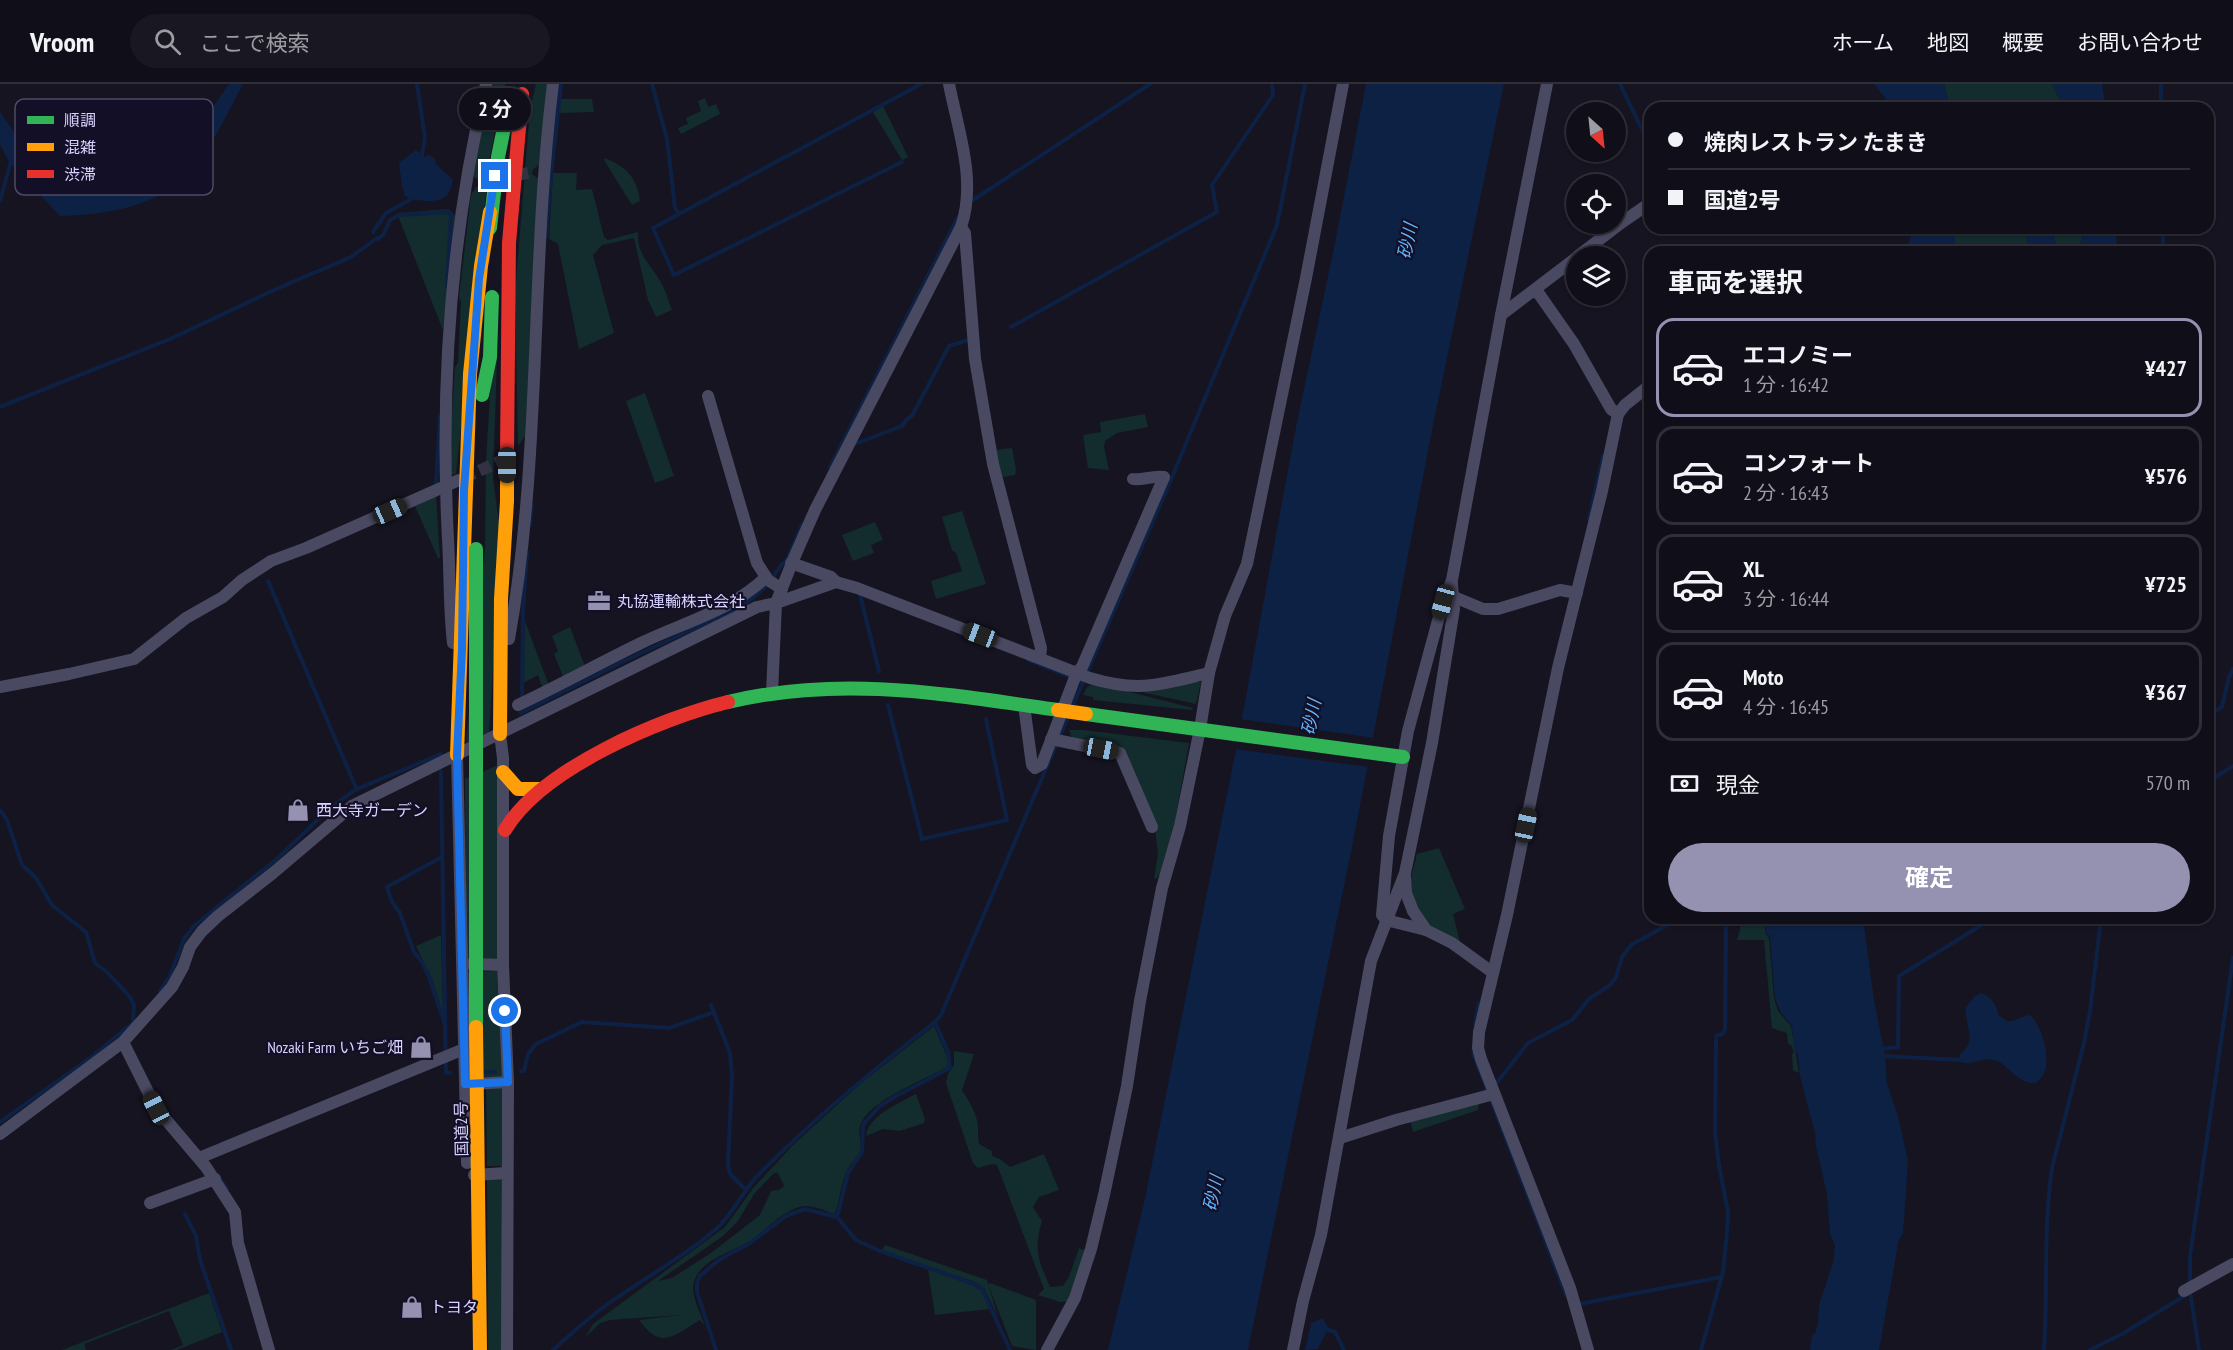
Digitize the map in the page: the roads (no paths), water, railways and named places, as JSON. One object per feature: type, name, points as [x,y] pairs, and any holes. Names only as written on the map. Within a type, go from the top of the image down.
[{"type":"main road","name":"国道2号","points":[[480,1350],[476,982],[476,549],[490,212],[498,157],[520,87]]},
{"type":"main road","name":"国道2号","points":[[481,403],[490,357],[493,282],[520,87]]},
{"type":"main road","points":[[500,734],[501,599],[507,501],[509,243],[520,87]]},
{"type":"main road","points":[[457,755],[462,649],[464,490],[469,401],[479,279],[490,212]]},
{"type":"main road","points":[[505,830],[516,813],[541,789],[614,746],[667,720],[732,701],[772,693],[876,688],[1024,705],[1403,757]]},
{"type":"main road","points":[[503,772],[518,789],[541,789]]},
{"type":"street","points":[[459,687],[449,613],[444,487],[447,379],[456,243],[477,120],[486,84]]},
{"type":"street","points":[[500,686],[519,582],[529,448],[539,171],[553,84]]},
{"type":"street","points":[[518,705],[641,643],[736,601],[772,582],[791,563],[815,510],[961,227],[967,210],[966,167],[949,84]]},
{"type":"street","points":[[1047,1350],[1075,1298],[1101,1206],[1127,1086],[1140,1001],[1162,888],[1180,826],[1209,673],[1225,616],[1247,564],[1306,278],[1342,84]]},
{"type":"street","points":[[1492,972],[1452,942],[1426,930],[1386,920],[1382,915],[1389,836],[1403,757],[1417,697],[1450,595],[1501,315],[1547,84]]},
{"type":"street","points":[[467,185],[481,182]]},
{"type":"street","points":[[1591,246],[1644,207]]},
{"type":"street","points":[[961,227],[965,233],[975,358],[993,464],[1041,648],[1040,658]]},
{"type":"street","points":[[1501,315],[1566,266]]},
{"type":"street","points":[[1534,292],[1539,294],[1568,334],[1611,409],[1618,414]]},
{"type":"street","points":[[1588,1350],[1570,1288],[1490,1095],[1478,1048],[1479,1032],[1507,915],[1574,592],[1618,414],[1624,405],[1644,390]]},
{"type":"street","points":[[708,396],[757,563],[772,582],[776,603],[772,693]]},
{"type":"street","points":[[516,454],[529,448]]},
{"type":"street","points":[[1024,705],[1032,765],[1035,768],[1042,764],[1056,740],[1082,667],[1164,477],[1153,475],[1137,480],[1133,478]]},
{"type":"street","points":[[0,687],[81,672],[134,659],[186,618],[223,597],[242,580],[271,561],[306,548],[459,480]]},
{"type":"street","points":[[791,563],[831,578],[833,583]]},
{"type":"street","points":[[0,1134],[123,1042],[172,987],[183,967],[190,946],[218,916],[352,806],[757,607],[776,603],[833,583],[857,588],[1040,658],[1080,677],[1134,687],[1157,685],[1209,673]]},
{"type":"street","points":[[1450,595],[1483,609],[1498,609],[1560,590],[1574,592]]},
{"type":"street","points":[[1293,1350],[1303,1301],[1321,1235],[1371,961],[1405,873],[1432,743],[1454,609],[1450,595]]},
{"type":"street","points":[[500,734],[505,830],[503,965],[508,1082],[507,1350]]},
{"type":"street","points":[[1056,740],[1120,753],[1152,827]]},
{"type":"street","points":[[457,755],[470,1350]]},
{"type":"street","points":[[1405,873],[1406,893],[1413,910],[1426,930]]},
{"type":"street","points":[[463,964],[503,965]]},
{"type":"street","points":[[123,1042],[156,1108],[202,1157],[235,1212],[238,1243],[269,1350]]},
{"type":"street","points":[[202,1157],[464,1049]]},
{"type":"street","points":[[465,1084],[508,1082]]},
{"type":"street","points":[[1340,1138],[1396,1120],[1490,1095]]},
{"type":"street","points":[[467,1175],[506,1173]]},
{"type":"street","points":[[150,1203],[215,1179]]},
{"type":"street","points":[[2188,1289],[2233,1264]]},
{"type":"water","points":[[229,84],[243,84],[213,140],[213,107]]},
{"type":"water","name":"砂川","points":[[1366,84],[1504,84],[1432,430],[1352,847],[1248,1350],[1108,1350],[1144,1203],[1236,750],[1297,422]]},
{"type":"water","points":[[1874,84],[1944,84],[1948,102],[1888,102]]},
{"type":"water","points":[[2052,84],[2102,84],[2105,102],[2061,102]]},
{"type":"water","points":[[0,112],[15,134],[15,168],[0,144]]},
{"type":"water","points":[[416,150],[425,157],[429,155],[435,159],[436,164],[453,180],[450,191],[440,200],[427,201],[405,196],[399,163]]},
{"type":"water","points":[[40,195],[159,195],[130,207],[113,211],[60,216]]},
{"type":"water","points":[[1911,234],[1954,234],[1955,246],[1908,246]]},
{"type":"water","points":[[2026,234],[2054,234],[2056,246],[2028,246]]},
{"type":"water","points":[[2082,234],[2116,234],[2117,246],[2080,246]]},
{"type":"water","points":[[1766,924],[1864,924],[1874,1000],[1885,1056],[1887,1083],[1899,1120],[1908,1161],[1903,1234],[1899,1239],[1879,1350],[1810,1350],[1812,1335],[1815,1333],[1818,1322],[1819,1305],[1833,1263],[1835,1246],[1830,1234],[1827,1194],[1815,1133],[1800,1076],[1798,1055],[1794,1048],[1792,1026],[1780,1011],[1775,998],[1770,937],[1766,932]]},
{"type":"water","points":[[1981,993],[1991,999],[1999,1016],[2007,1021],[2030,1015],[2035,1021],[2043,1037],[2046,1056],[2044,1073],[2038,1082],[2022,1080],[2001,1063],[1992,1059],[1969,1063],[1960,1062],[1959,1055],[1965,1049],[1969,1039],[1966,1007],[1975,996]]},
{"type":"water","points":[[1323,1318],[1328,1328],[1318,1349],[1305,1350],[1311,1323]]},
{"type":"waterway","points":[[417,84],[425,138],[422,155]]},
{"type":"waterway","points":[[546,237],[561,84]]},
{"type":"waterway","points":[[652,84],[667,139],[675,208],[679,214]]},
{"type":"waterway","points":[[902,162],[674,275],[653,228],[921,84]]},
{"type":"waterway","points":[[973,200],[1150,84]]},
{"type":"waterway","points":[[1011,327],[1217,212],[1212,185],[1273,95],[1272,84]]},
{"type":"waterway","points":[[1072,707],[1167,489],[1277,225],[1305,84]]},
{"type":"waterway","points":[[1620,84],[1644,134]]},
{"type":"waterway","points":[[2161,84],[2161,102]]},
{"type":"waterway","points":[[0,201],[11,161]]},
{"type":"waterway","points":[[373,232],[386,213],[413,198]]},
{"type":"waterway","points":[[378,239],[383,235],[390,220],[399,215],[449,212],[451,216],[447,286]]},
{"type":"waterway","points":[[830,467],[958,217]]},
{"type":"waterway","points":[[2163,234],[2163,246]]},
{"type":"waterway","points":[[0,407],[170,339],[351,257],[377,238]]},
{"type":"waterway","points":[[855,444],[902,426],[912,416],[949,346],[968,340]]},
{"type":"waterway","points":[[436,484],[440,416]]},
{"type":"waterway","points":[[1589,519],[1603,456]]},
{"type":"waterway","points":[[530,525],[532,505]]},
{"type":"waterway","points":[[785,564],[802,525]]},
{"type":"waterway","points":[[522,696],[523,610],[527,553]]},
{"type":"waterway","points":[[521,713],[626,660],[730,612],[753,598],[767,585],[783,563]]},
{"type":"waterway","points":[[268,581],[357,790]]},
{"type":"waterway","points":[[860,595],[879,671]]},
{"type":"waterway","points":[[1028,660],[1083,682]]},
{"type":"waterway","points":[[2214,712],[2222,707],[2233,669]]},
{"type":"waterway","points":[[888,705],[922,839],[1007,820],[986,719]]},
{"type":"waterway","points":[[553,1350],[605,1306],[690,1249],[717,1228],[753,1180],[801,1134],[844,1095],[941,1015],[1068,717]]},
{"type":"waterway","points":[[160,991],[170,976],[184,939],[195,925],[279,857],[330,808],[355,790],[441,754]]},
{"type":"waterway","points":[[2214,778],[2233,766]]},
{"type":"waterway","points":[[441,771],[445,1020]]},
{"type":"waterway","points":[[0,810],[7,820],[22,865],[36,878],[52,905],[86,932],[95,963],[107,972],[130,997],[134,1005],[133,1021]]},
{"type":"waterway","points":[[442,857],[387,887],[392,902],[400,913],[414,952],[429,977],[445,1024],[446,1073],[450,1073]]},
{"type":"waterway","points":[[1495,1085],[1528,1043],[1572,1020],[1589,999],[1610,985],[1616,977],[1622,957],[1631,945],[1669,924]]},
{"type":"waterway","points":[[1716,1036],[1725,1030],[1726,924]]},
{"type":"waterway","points":[[1880,1049],[1898,1047],[1899,976],[1983,924]]},
{"type":"waterway","points":[[2044,1350],[2048,1213],[2052,1168],[2084,1043],[2100,924]]},
{"type":"waterway","points":[[2190,1284],[2190,1256],[2233,958]]},
{"type":"waterway","points":[[1475,1024],[1479,1003]]},
{"type":"waterway","points":[[711,1005],[730,1053],[732,1076],[728,1165],[730,1174],[745,1189]]},
{"type":"waterway","points":[[521,1071],[524,1071],[528,1054],[536,1044],[582,1022],[669,1028],[714,1012]]},
{"type":"waterway","points":[[0,1122],[89,1059],[136,1020]]},
{"type":"waterway","points":[[935,1022],[948,1052],[950,1068],[880,1106],[865,1122],[862,1152],[848,1173],[837,1217],[856,1240],[982,1289],[1010,1350]]},
{"type":"waterway","points":[[1701,1350],[1723,1272],[1728,1212],[1715,1133],[1716,1040]]},
{"type":"waterway","points":[[1473,1053],[1566,1295]]},
{"type":"waterway","points":[[1882,1056],[1961,1060]]},
{"type":"waterway","points":[[484,1072],[495,1072]]},
{"type":"waterway","points":[[218,1175],[227,1189]]},
{"type":"waterway","points":[[716,1350],[697,1292],[700,1276],[719,1260],[750,1243],[786,1216],[805,1209],[837,1217]]},
{"type":"waterway","points":[[185,1214],[196,1236],[200,1260],[231,1350]]},
{"type":"waterway","points":[[1579,1304],[1722,1277]]},
{"type":"waterway","points":[[2190,1291],[2199,1350]]},
{"type":"waterway","points":[[2090,1350],[2122,1334],[2186,1295]]},
{"type":"waterway","points":[[1325,1329],[1335,1332],[1344,1350]]},
{"type":"tunnel","points":[[481,182],[533,172]]},
{"type":"tunnel","points":[[463,478],[510,457]]},
{"type":"place","name":"丸協運輸株式会社","points":[[599,601]]},
{"type":"place","name":"西大寺ガーデン","points":[[298,810]]},
{"type":"place","name":"Nozaki Farm いちご畑","points":[[421,1047]]},
{"type":"place","name":"トヨタ","points":[[412,1307]]}]
